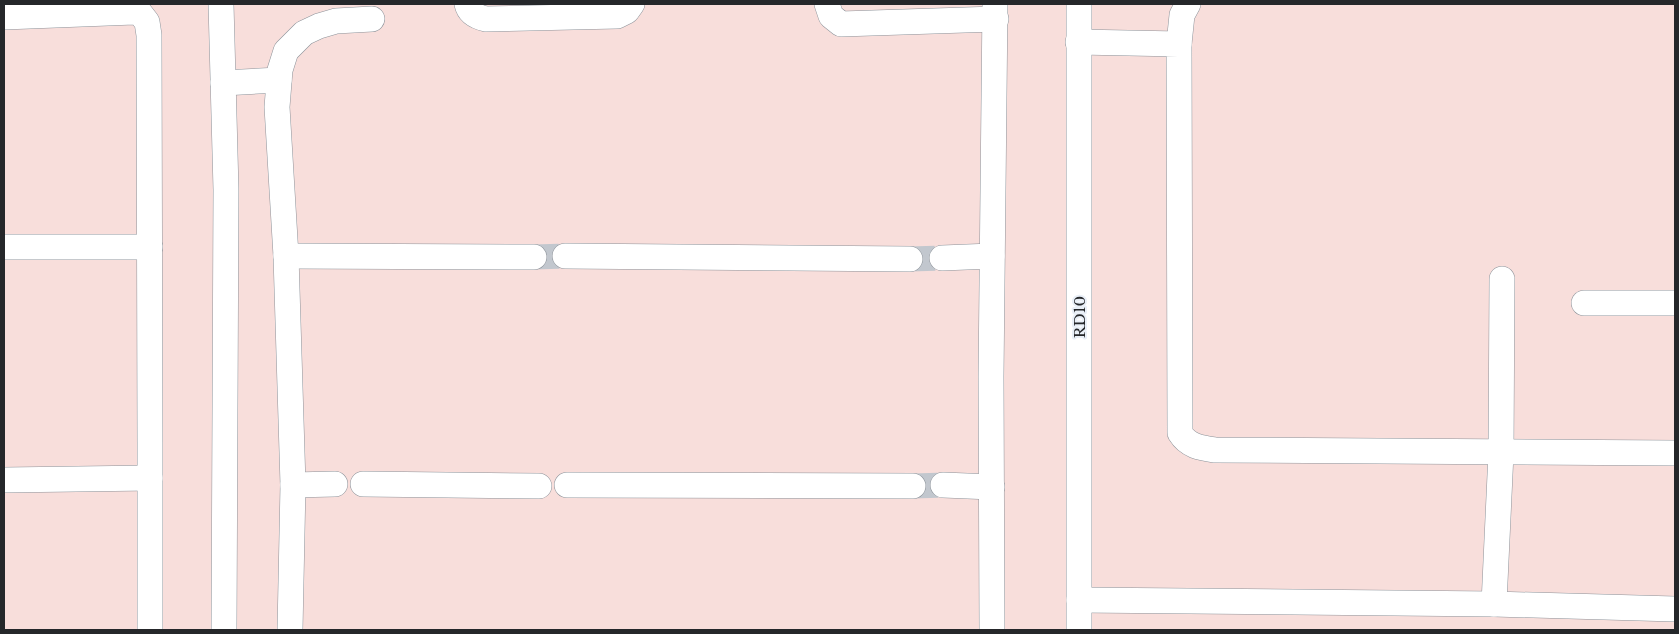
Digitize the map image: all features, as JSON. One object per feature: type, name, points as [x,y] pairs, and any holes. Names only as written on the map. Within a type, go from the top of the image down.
[{"type":"street","points":[[221,4],[226,190],[224,630]]},
{"type":"street","points":[[468,4],[473,14],[486,19],[617,16],[627,11],[632,4]]},
{"type":"street","points":[[827,4],[831,16],[840,24],[996,11],[992,256],[992,630]]},
{"type":"street","name":"RD10","points":[[1079,4],[1079,630]]},
{"type":"street","points":[[1188,4],[1182,15],[1179,44],[1179,378],[1180,433],[1184,440],[1192,445],[1215,450],[1675,453]]},
{"type":"street","points":[[4,17],[134,12],[140,13],[147,22],[149,35],[150,630]]},
{"type":"street","points":[[290,630],[293,486],[286,256],[277,107],[280,70],[286,51],[304,33],[319,26],[336,22],[372,19]]},
{"type":"street","points":[[1078,42],[1179,44]]},
{"type":"street","points":[[223,83],[279,80]]},
{"type":"street","points":[[4,247],[150,246]]},
{"type":"street","points":[[286,256],[534,257]]},
{"type":"street","points":[[565,256],[910,259]]},
{"type":"street","points":[[942,258],[992,256]]},
{"type":"street","points":[[1494,604],[1501,453],[1502,278]]},
{"type":"street","points":[[1584,303],[1675,303]]},
{"type":"street","points":[[4,480],[150,478]]},
{"type":"street","points":[[293,486],[335,484]]},
{"type":"street","points":[[363,484],[539,486]]},
{"type":"street","points":[[567,485],[913,486]]},
{"type":"street","points":[[943,486],[992,487]]},
{"type":"street","points":[[1079,600],[1494,604],[1675,609]]},
{"type":"shaded area","points":[[4,4],[1675,4],[1675,630],[4,630]]},
{"type":"tunnel","points":[[534,257],[565,256]]},
{"type":"tunnel","points":[[910,259],[942,258]]},
{"type":"tunnel","points":[[913,486],[943,485]]}]
